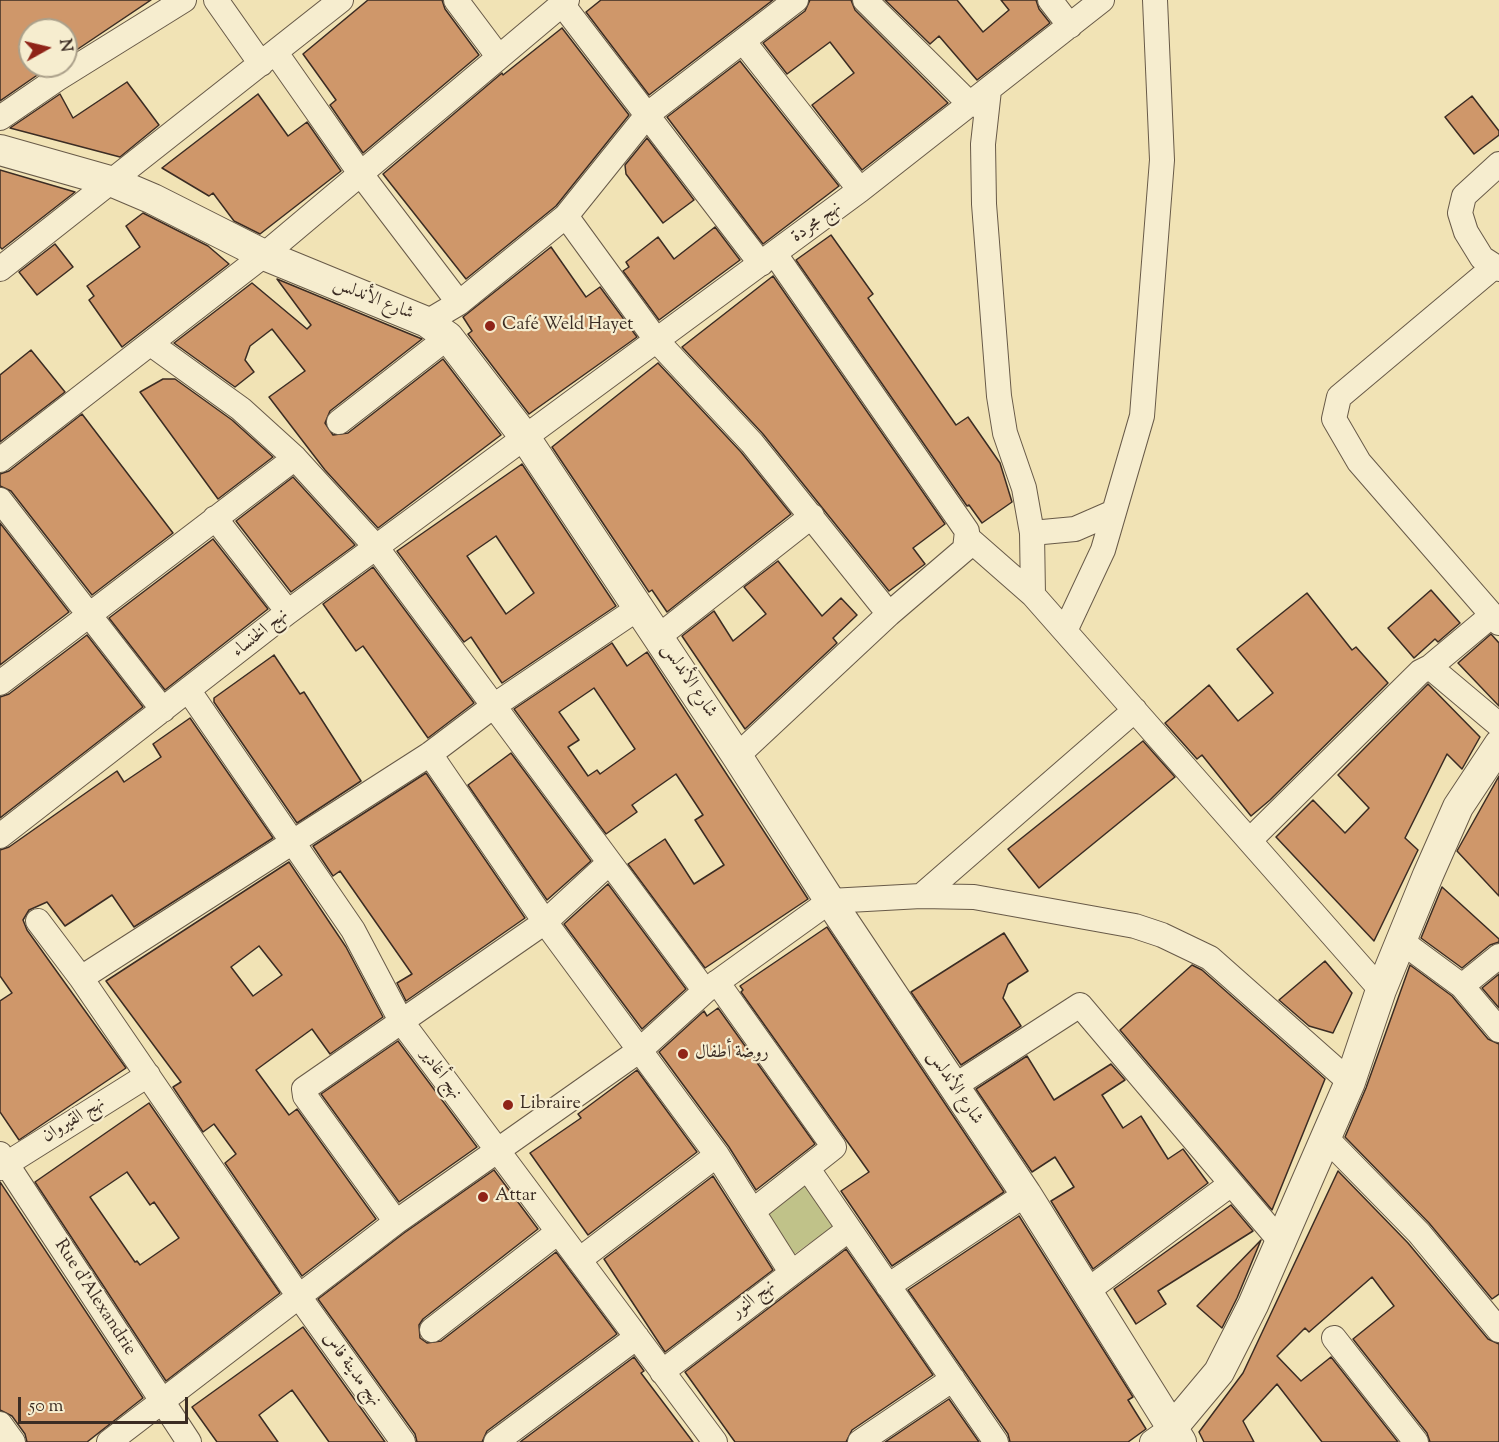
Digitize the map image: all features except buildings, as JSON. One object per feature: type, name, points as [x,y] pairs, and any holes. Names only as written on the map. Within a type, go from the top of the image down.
[{"type":"street","points":[[0,118],[57,79],[184,0]]},
{"type":"street","points":[[216,0],[268,58],[360,173],[459,303]]},
{"type":"street","points":[[0,269],[341,0]]},
{"type":"street","points":[[456,0],[498,56]]},
{"type":"street","points":[[339,422],[437,329],[459,303],[566,216],[648,114],[796,0]]},
{"type":"street","points":[[865,0],[980,98],[984,204],[999,396],[1005,433],[1024,488],[1032,533],[1033,595]]},
{"type":"street","points":[[1050,0],[1070,26]]},
{"type":"street","name":"نهج مجردة","points":[[524,436],[657,341],[860,190],[1102,0]]},
{"type":"street","points":[[1065,631],[1103,550],[1142,416],[1162,160],[1155,0]]},
{"type":"street","points":[[0,460],[264,255],[564,2],[648,114],[768,259],[966,528],[968,538],[964,549],[889,614],[737,756]]},
{"type":"street","points":[[743,41],[860,190]]},
{"type":"street","name":"شارع الأندلس","points":[[0,150],[113,182],[153,199],[264,255],[437,329],[524,436],[737,756],[1088,1291],[1169,1437]]},
{"type":"street","points":[[1250,840],[1420,672],[1431,667],[1495,619],[1359,462],[1334,419],[1339,397],[1497,267],[1482,258],[1466,232],[1460,213],[1464,196],[1499,164]]},
{"type":"street","points":[[566,216],[657,341],[752,444],[889,614]]},
{"type":"street","points":[[151,344],[241,409],[295,458],[376,547],[495,705],[609,863],[711,987],[834,1147],[753,1211]]},
{"type":"street","name":"نهج الخنساء","points":[[0,836],[288,612],[524,436]]},
{"type":"street","points":[[0,684],[295,458]]},
{"type":"street","points":[[0,500],[163,710]]},
{"type":"street","points":[[1032,533],[1075,528],[1114,512]]},
{"type":"street","points":[[658,637],[812,516]]},
{"type":"street","points":[[215,518],[288,612]]},
{"type":"street","points":[[968,538],[1033,595],[1381,990]]},
{"type":"street","points":[[81,978],[430,754],[495,705],[637,609]]},
{"type":"street","points":[[1431,667],[1499,725]]},
{"type":"street","name":"نهج أغادير","points":[[189,691],[352,930],[401,1021],[715,1442]]},
{"type":"street","points":[[921,896],[1135,710]]},
{"type":"street","points":[[1169,1437],[1219,1372],[1281,1242],[1350,1082],[1381,990],[1458,807],[1499,745]]},
{"type":"street","points":[[430,754],[544,922],[717,1155],[791,1272]]},
{"type":"street","points":[[396,1222],[305,1096],[304,1090],[307,1085],[544,922],[609,863]]},
{"type":"street","points":[[109,1442],[300,1298],[396,1222],[495,1149],[640,1050],[711,987],[830,901],[921,896],[994,900],[1135,926],[1162,934],[1210,958],[1350,1082]]},
{"type":"street","name":"نهج مدينة فاس","points":[[38,921],[81,978],[300,1298],[403,1442]]},
{"type":"street","points":[[1401,941],[1462,986],[1499,1030]]},
{"type":"street","points":[[1462,986],[1499,956]]},
{"type":"street","points":[[953,1087],[1080,1005],[1281,1242]]},
{"type":"street","name":"نهج القيروان","points":[[2,1162],[148,1075]]},
{"type":"street","points":[[1326,1138],[1419,1233],[1499,1330]]},
{"type":"street","points":[[579,1260],[717,1155]]},
{"type":"street","name":"Rue d'Alexandrie","points":[[2,1162],[189,1442]]},
{"type":"street","points":[[808,1169],[996,1442]]},
{"type":"street","points":[[1088,1291],[1231,1184]]},
{"type":"street","points":[[888,1286],[1026,1194]]},
{"type":"street","name":"نهج النور","points":[[662,1372],[848,1230]]},
{"type":"street","points":[[432,1330],[558,1232]]},
{"type":"street","points":[[496,1442],[637,1337]]},
{"type":"street","points":[[1334,1338],[1415,1442]]},
{"type":"street","points":[[860,1442],[952,1379]]},
{"type":"street","points":[[0,1424],[12,1442]]},
{"type":"green space","points":[[806,1184],[835,1225],[793,1255],[764,1214]]},
{"type":"place","name":"Café Weld Hayet","points":[[490,326]]},
{"type":"place","name":"روضة أطفال","points":[[683,1054]]},
{"type":"place","name":"Libraire","points":[[508,1105]]},
{"type":"place","name":"Attar","points":[[483,1197]]}]
